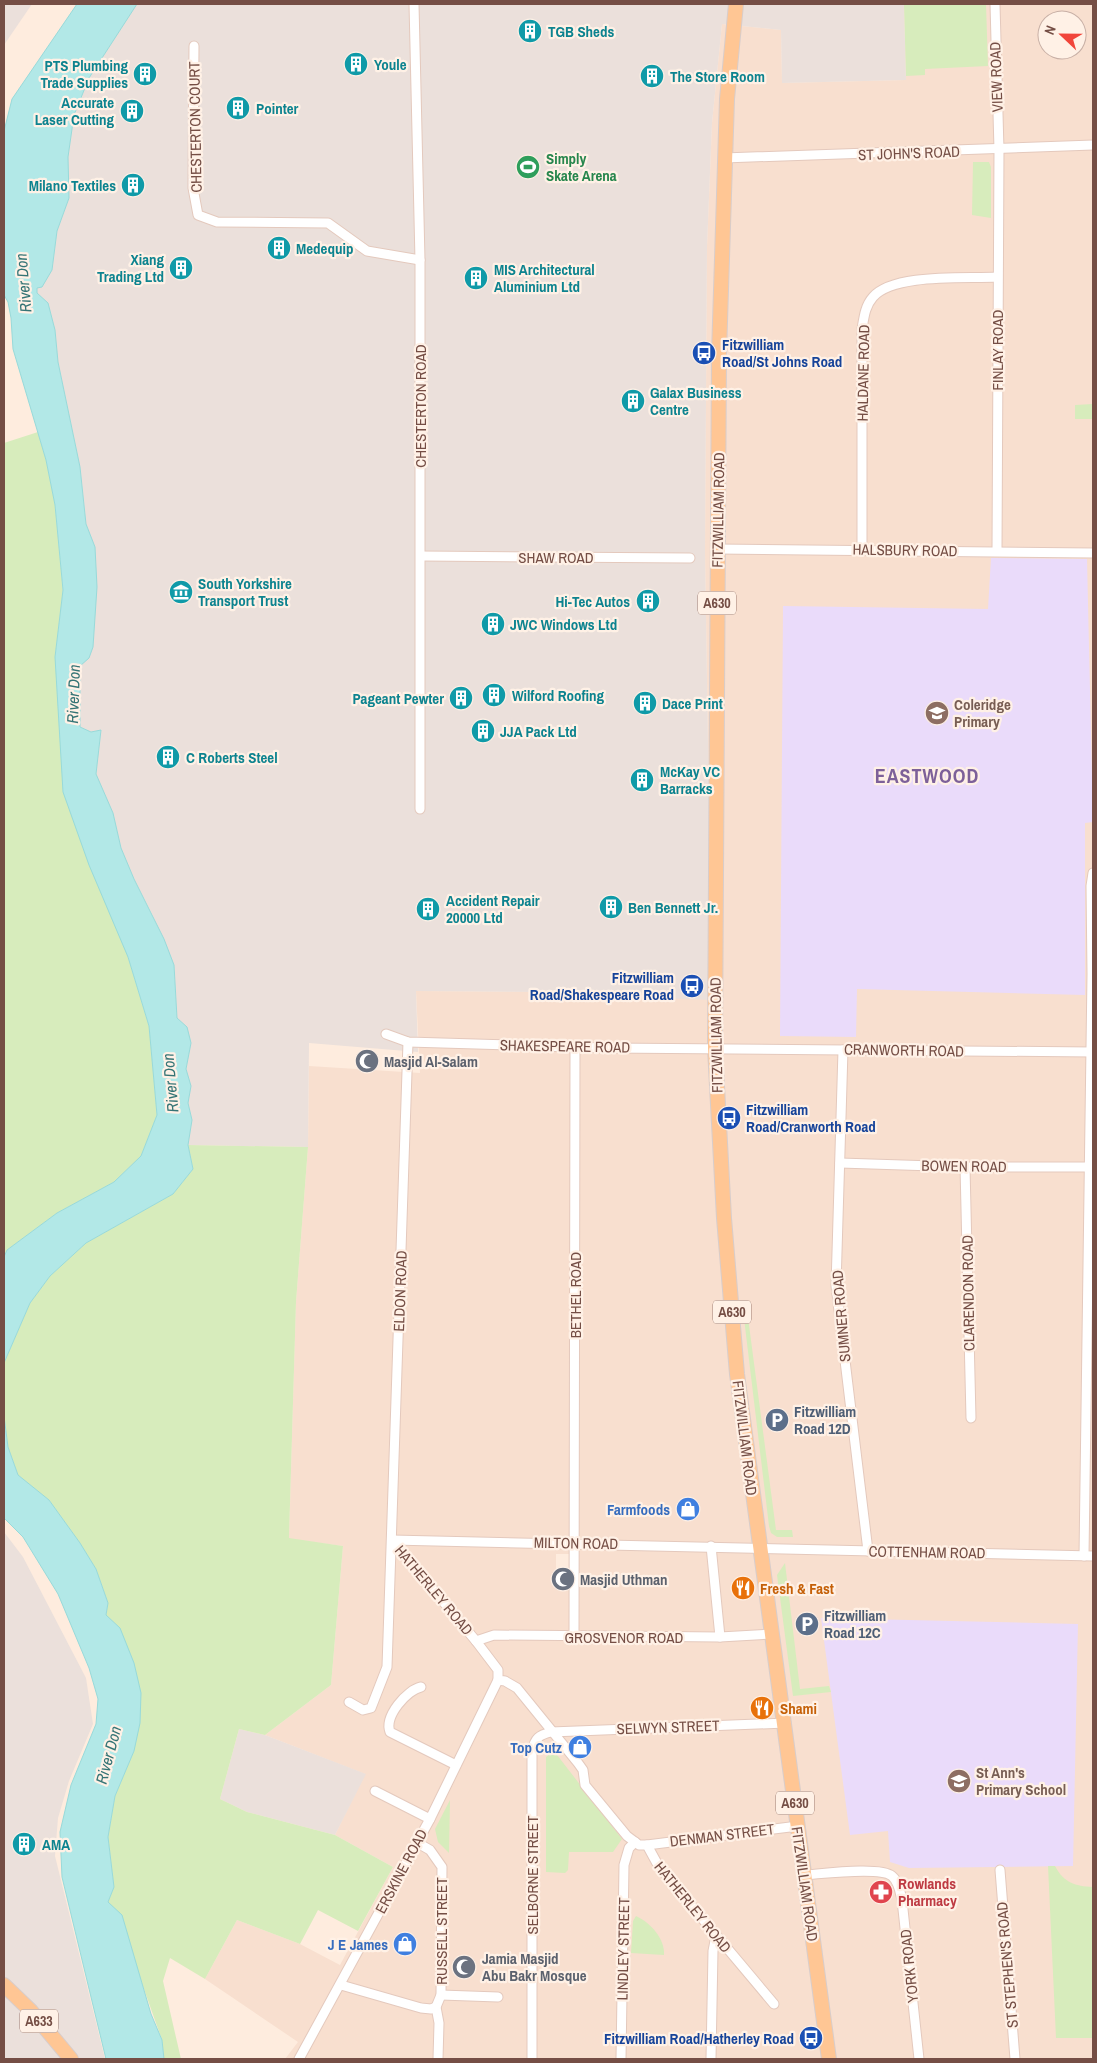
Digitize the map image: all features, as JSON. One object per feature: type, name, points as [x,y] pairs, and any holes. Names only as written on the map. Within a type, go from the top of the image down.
[{"type":"main road","name":"FITZWILLIAM ROAD","points":[[736,4],[727,99],[724,158],[717,549],[715,1048],[724,1218],[737,1374],[786,1723],[829,2059]]},
{"type":"main road","name":"A633","points":[[4,1986],[30,2011],[71,2059]]},
{"type":"street","name":"CHESTERTON ROAD","points":[[414,4],[420,260],[420,809]]},
{"type":"street","name":"VIEW ROAD","points":[[995,4],[999,150]]},
{"type":"street","name":"CHESTERTON COURT","points":[[194,46],[193,188],[198,215],[217,222],[328,223],[367,251],[420,260]]},
{"type":"street","name":"ST JOHN'S ROAD","points":[[724,158],[999,150],[1093,145]]},
{"type":"street","name":"FINLAY ROAD","points":[[997,551],[999,150]]},
{"type":"street","name":"HALDANE ROAD","points":[[862,550],[862,329],[867,307],[878,292],[897,282],[997,278]]},
{"type":"street","name":"HALSBURY ROAD","points":[[717,549],[1093,553]]},
{"type":"street","name":"SHAW ROAD","points":[[421,556],[690,558]]},
{"type":"street","points":[[1088,1556],[1088,1167],[1092,1052],[1091,886],[1093,873]]},
{"type":"street","name":"SHAKESPEARE ROAD","points":[[386,1034],[408,1042],[575,1047],[715,1048]]},
{"type":"street","name":"ELDON ROAD","points":[[348,1702],[364,1710],[371,1708],[386,1675],[408,1042]]},
{"type":"street","name":"BETHEL ROAD","points":[[574,1637],[575,1047]]},
{"type":"street","name":"CRANWORTH ROAD","points":[[715,1048],[1092,1052]]},
{"type":"street","name":"SUMNER ROAD","points":[[843,1050],[836,1286],[868,1551]]},
{"type":"street","name":"BOWEN ROAD","points":[[840,1163],[964,1167],[1088,1167]]},
{"type":"street","name":"CLARENDON ROAD","points":[[964,1167],[971,1418]]},
{"type":"street","name":"MILTON ROAD","points":[[392,1540],[760,1547]]},
{"type":"street","name":"HATHERLEY ROAD","points":[[392,1540],[498,1670],[498,1680]]},
{"type":"street","points":[[711,1546],[720,1637]]},
{"type":"street","name":"COTTENHAM ROAD","points":[[760,1547],[1088,1556]]},
{"type":"street","name":"GROSVENOR ROAD","points":[[476,1641],[494,1635],[720,1637],[772,1634]]},
{"type":"street","points":[[498,1680],[505,1681],[517,1688],[583,1770],[585,1785],[635,1842]]},
{"type":"street","name":"ERSKINE ROAD","points":[[299,2059],[430,1819],[498,1680]]},
{"type":"street","points":[[421,1687],[407,1693],[389,1722],[390,1732],[456,1766]]},
{"type":"street","name":"SELWYN STREET","points":[[551,1732],[786,1723]]},
{"type":"street","name":"SELBORNE STREET","points":[[532,2059],[532,1751],[539,1736],[551,1732]]},
{"type":"street","points":[[375,1791],[430,1819]]},
{"type":"street","name":"DENMAN STREET","points":[[647,1845],[798,1826]]},
{"type":"street","name":"RUSSELL STREET","points":[[416,1842],[430,1850],[442,1867],[441,1995],[436,2006],[439,2023],[438,2059]]},
{"type":"street","name":"HATHERLEY ROAD","points":[[635,1842],[647,1845],[659,1867],[774,2004]]},
{"type":"street","name":"LINDLEY STREET","points":[[621,2059],[624,1865],[629,1848],[635,1842]]},
{"type":"street","name":"ST STEPHEN'S ROAD","points":[[1000,1870],[1015,2059]]},
{"type":"street","name":"YORK ROAD","points":[[804,1875],[878,1871],[892,1876],[898,1884],[902,1900],[919,2059]]},
{"type":"street","points":[[711,2059],[713,1951],[716,1936]]},
{"type":"street","points":[[341,1985],[421,2008],[431,2009],[436,2006]]},
{"type":"street","points":[[441,1995],[498,1997]]},
{"type":"shaded area","points":[[4,4],[32,4],[4,45]]},
{"type":"shaded area","points":[[137,4],[904,4],[906,80],[782,83],[781,30],[722,24],[712,123],[707,247],[705,552],[712,1000],[660,998],[659,993],[416,991],[418,1052],[309,1043],[308,1147],[188,1145],[192,1120],[188,1103],[191,1086],[186,1069],[191,1043],[187,1027],[177,1018],[174,965],[121,848],[113,813],[96,774],[101,730],[91,732],[80,728],[80,666],[95,548],[86,524],[80,467],[58,362],[55,330],[48,303],[37,293],[37,288],[52,270],[57,231],[69,198],[68,157],[74,115],[89,78]]},
{"type":"shaded area","points":[[904,4],[1093,4],[1093,2059],[285,2059],[298,2042],[205,1979],[237,1920],[300,1944],[340,1965],[393,1867],[335,1835],[365,1774],[265,1735],[331,1685],[343,1546],[289,1539],[296,1302],[308,1147],[309,1066],[420,1073],[416,991],[659,993],[660,997],[712,999],[705,552],[707,247],[712,123],[722,24],[781,30],[782,83],[906,80]],"holes":[[[556,1554],[570,1554],[570,1587],[556,1587]]]},
{"type":"shaded area","name":"Coleridge Primary","points":[[991,558],[1087,559],[1093,822],[1085,823],[1085,995],[857,989],[856,1037],[780,1036],[783,606],[988,609]]},
{"type":"shaded area","points":[[4,1532],[23,1557],[86,1678],[93,1724],[69,1781],[58,1818],[55,1856],[105,2059],[4,2059]]},
{"type":"shaded area","name":"St Ann's Primary School","points":[[821,1618],[1078,1624],[1073,1866],[909,1868],[890,1862],[888,1831],[850,1835]]},
{"type":"shaded area","points":[[239,1729],[265,1735],[366,1774],[335,1835],[247,1812],[220,1799]]},
{"type":"green space","points":[[904,4],[986,4],[988,66],[925,69],[925,75],[906,76]]},
{"type":"green space","points":[[973,162],[989,162],[991,167],[991,218],[972,215]]},
{"type":"green space","points":[[1093,404],[1093,419],[1075,419],[1075,405]]},
{"type":"green space","points":[[38,432],[55,505],[63,590],[55,657],[128,957],[149,1026],[157,1115],[141,1156],[114,1182],[57,1213],[7,1250],[4,1257],[4,443]]},
{"type":"green space","points":[[188,1145],[308,1147],[296,1302],[289,1538],[343,1546],[331,1685],[265,1735],[239,1729],[220,1799],[247,1812],[335,1835],[393,1867],[358,1931],[318,1910],[300,1944],[237,1920],[205,1979],[170,1958],[163,1981],[181,2059],[164,2059],[162,2040],[139,1975],[108,1902],[114,1887],[108,1837],[115,1796],[134,1751],[120,1628],[106,1615],[108,1603],[96,1569],[80,1543],[49,1500],[18,1475],[8,1447],[4,1416],[4,1363],[30,1303],[50,1276],[86,1243],[173,1194],[193,1169]]},
{"type":"green space","points":[[743,1310],[747,1310],[776,1530],[792,1530],[793,1537],[777,1537],[771,1533],[769,1526]]},
{"type":"green space","points":[[785,1563],[800,1689],[829,1686],[831,1692],[793,1696],[777,1575]]},
{"type":"green space","points":[[554,1751],[622,1839],[613,1852],[569,1852],[568,1870],[565,1873],[546,1872],[546,1757]]},
{"type":"green space","points":[[450,1800],[449,1853],[438,1842],[435,1829]]},
{"type":"green space","points":[[1048,1866],[1055,1866],[1058,1872],[1071,1883],[1093,1887],[1093,2038],[1056,2038]]},
{"type":"green space","points":[[636,1916],[652,1927],[660,1937],[664,1955],[631,1953],[633,1921]]},
{"type":"water","name":"River Don","points":[[77,4],[137,4],[89,78],[74,115],[68,157],[69,198],[57,231],[52,270],[42,287],[37,288],[37,293],[48,303],[55,330],[58,362],[80,467],[86,524],[95,547],[97,587],[93,647],[89,658],[80,666],[80,727],[91,732],[101,730],[96,774],[113,813],[121,848],[164,939],[174,965],[177,1018],[187,1027],[191,1043],[186,1069],[191,1086],[188,1103],[192,1120],[188,1145],[193,1169],[173,1194],[86,1243],[50,1276],[30,1303],[4,1363],[4,1257],[7,1250],[57,1213],[114,1182],[141,1156],[157,1115],[149,1026],[128,957],[89,865],[63,792],[55,657],[63,590],[55,505],[46,460],[13,349],[11,318],[8,302],[4,295],[4,131],[12,99]]},
{"type":"water","name":"River Don","points":[[4,1416],[8,1447],[18,1475],[49,1500],[80,1543],[96,1569],[108,1603],[106,1615],[120,1628],[134,1663],[141,1693],[140,1723],[134,1751],[115,1796],[108,1837],[114,1887],[108,1902],[122,1915],[151,2014],[162,2040],[164,2059],[106,2059],[62,1877],[60,1832],[71,1785],[96,1724],[98,1699],[89,1668],[58,1594],[23,1537],[4,1518]]},
{"type":"place","name":"TGB Sheds","points":[[530,31]]},
{"type":"place","name":"Youle","points":[[356,64]]},
{"type":"place","name":"PTS Plumbing Trade Supplies","points":[[145,74]]},
{"type":"place","name":"The Store Room","points":[[652,76]]},
{"type":"place","name":"Pointer","points":[[238,108]]},
{"type":"place","name":"Accurate Laser Cutting","points":[[132,111]]},
{"type":"place","name":"Simply Skate Arena","points":[[528,167]]},
{"type":"place","name":"Milano Textiles","points":[[133,185]]},
{"type":"place","name":"Medequip","points":[[279,248]]},
{"type":"place","name":"Xiang Trading Ltd","points":[[181,268]]},
{"type":"place","name":"MIS Architectural Aluminium Ltd","points":[[476,278]]},
{"type":"place","name":"Fitzwilliam Road/St Johns Road","points":[[704,353]]},
{"type":"place","name":"Galax Business Centre","points":[[633,401]]},
{"type":"place","name":"South Yorkshire Transport Trust","points":[[181,592]]},
{"type":"place","name":"Hi-Tec Autos","points":[[648,601]]},
{"type":"place","name":"JWC Windows Ltd","points":[[493,624]]},
{"type":"place","name":"Wilford Roofing","points":[[494,695]]},
{"type":"place","name":"Pageant Pewter","points":[[461,698]]},
{"type":"place","name":"Dace Print","points":[[645,703]]},
{"type":"place","name":"Coleridge Primary","points":[[937,713]]},
{"type":"place","name":"JJA Pack Ltd","points":[[483,731]]},
{"type":"place","name":"C Roberts Steel","points":[[168,757]]},
{"type":"place","name":"McKay VC Barracks","points":[[642,780]]},
{"type":"place","name":"Ben Bennett Jr.","points":[[611,907]]},
{"type":"place","name":"Accident Repair 20000 Ltd","points":[[428,909]]},
{"type":"place","name":"Fitzwilliam Road/Shakespeare Road","points":[[692,986]]},
{"type":"place","name":"Masjid Al-Salam","points":[[367,1061]]},
{"type":"place","name":"Fitzwilliam Road/Cranworth Road","points":[[729,1118]]},
{"type":"place","name":"Fitzwilliam Road 12D","points":[[777,1420]]},
{"type":"place","name":"Farmfoods","points":[[688,1509]]},
{"type":"place","name":"Masjid Uthman","points":[[563,1579]]},
{"type":"place","name":"Fresh & Fast","points":[[743,1588]]},
{"type":"place","name":"Fitzwilliam Road 12C","points":[[807,1624]]},
{"type":"place","name":"Shami","points":[[762,1708]]},
{"type":"place","name":"Top Cutz","points":[[580,1747]]},
{"type":"place","name":"St Ann's Primary School","points":[[959,1781]]},
{"type":"place","name":"AMA","points":[[24,1844]]},
{"type":"place","name":"Rowlands Pharmacy","points":[[881,1892]]},
{"type":"place","name":"J E James","points":[[405,1944]]},
{"type":"place","name":"Jamia Masjid Abu Bakr Mosque","points":[[464,1967]]},
{"type":"place","name":"Fitzwilliam Road/Hatherley Road","points":[[811,2038]]},
{"type":"district","name":"EASTWOOD","points":[[927,775]]}]
